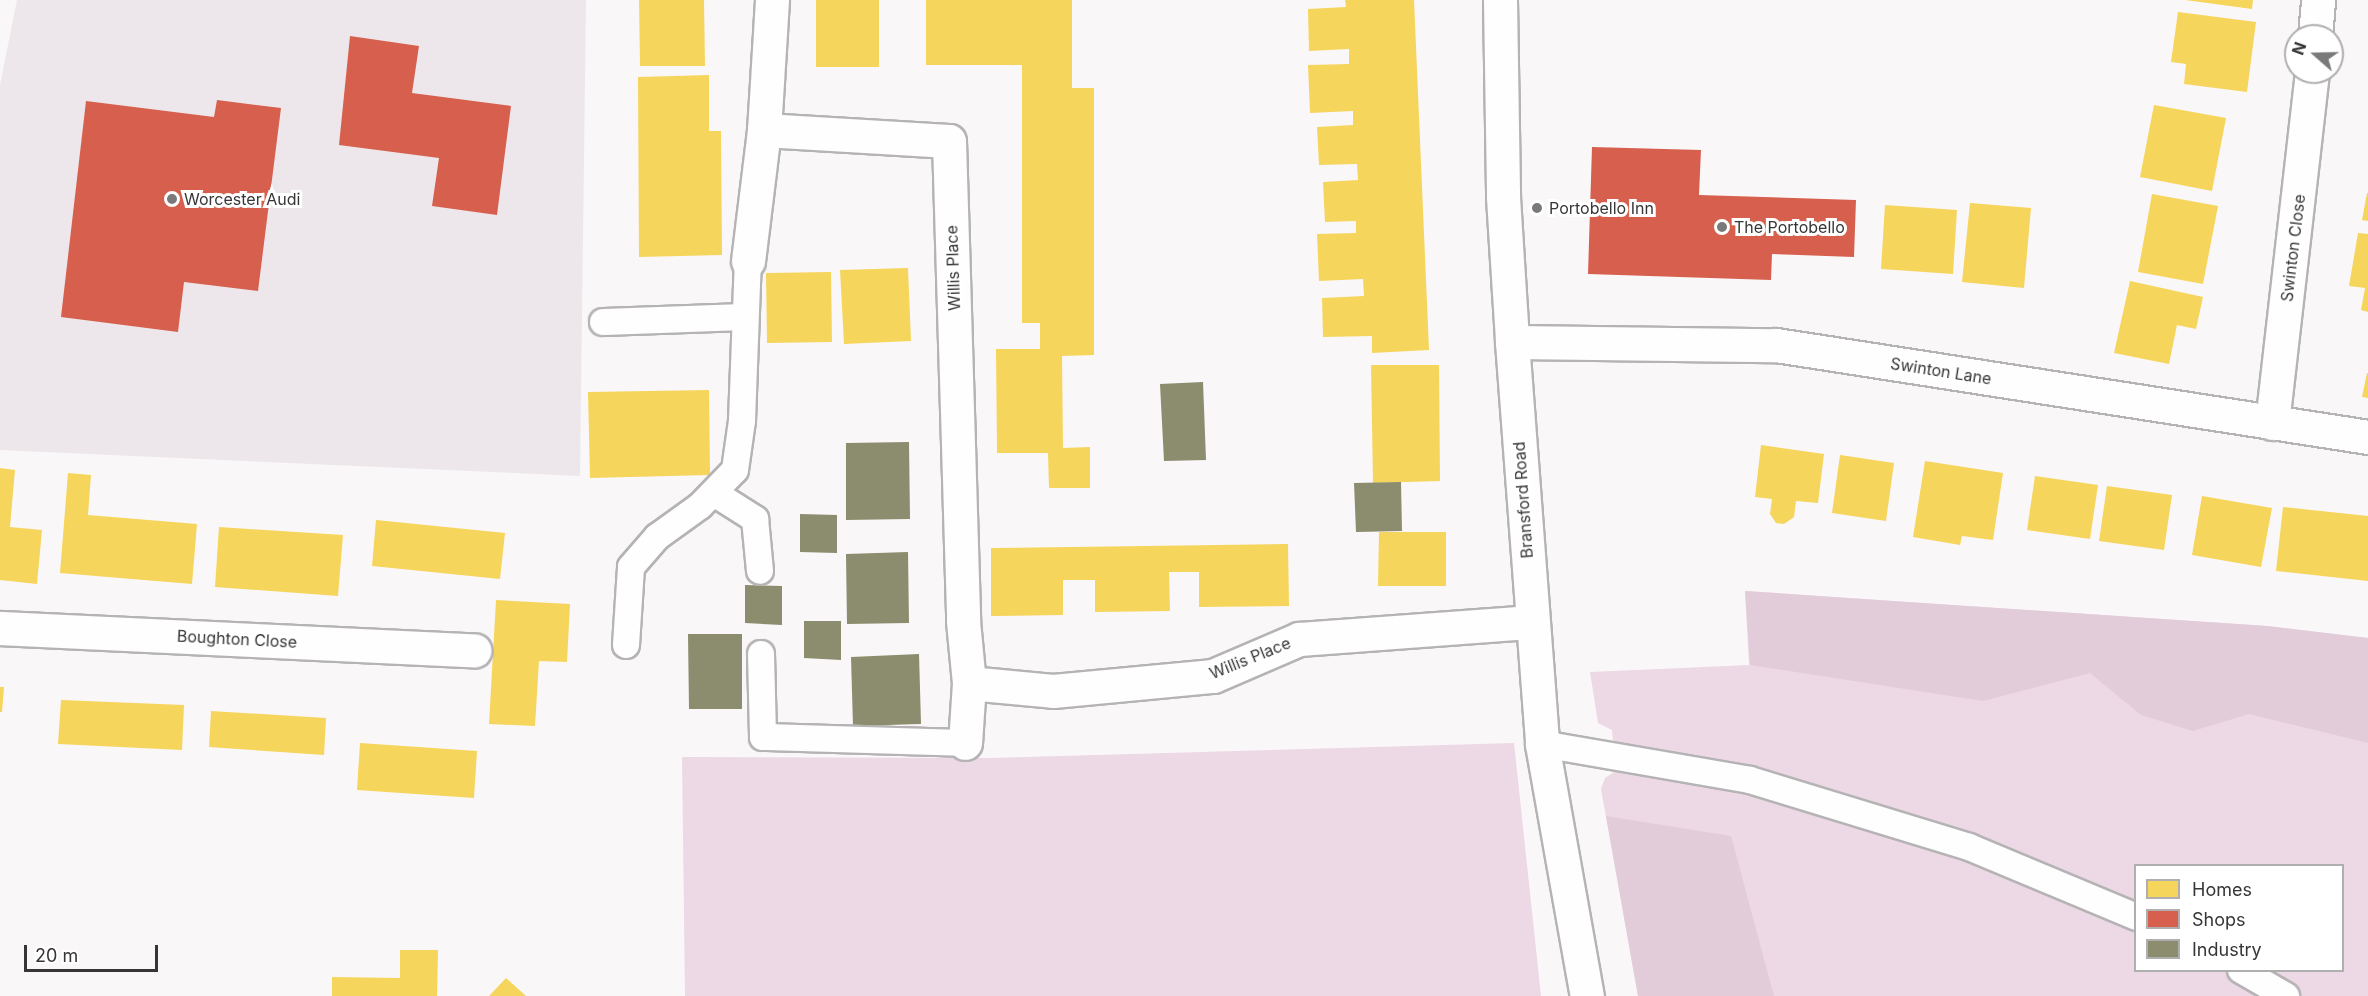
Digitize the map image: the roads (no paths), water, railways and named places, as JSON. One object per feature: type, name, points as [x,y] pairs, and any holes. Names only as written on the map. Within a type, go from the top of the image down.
[{"type":"street","points":[[748,261],[764,130],[772,0]]},
{"type":"street","name":"Bransford Road","points":[[1500,0],[1503,197],[1542,744],[1587,996]]},
{"type":"street","points":[[2316,24],[2318,0]]},
{"type":"street","name":"Swinton Close","points":[[2272,423],[2311,84]]},
{"type":"street","name":"Willis Place","points":[[764,130],[949,141],[963,621],[969,683],[965,743]]},
{"type":"street","name":"Swinton Lane","points":[[1512,342],[1776,345],[2368,438]]},
{"type":"street","name":"Willis Place","points":[[969,683],[1053,691],[1213,676],[1299,639],[1532,622]]},
{"type":"street","name":"Boughton Close","points":[[0,628],[474,650]]},
{"type":"lane","points":[[626,645],[631,567],[657,537],[714,492],[735,470],[742,421],[748,261]]},
{"type":"lane","points":[[603,322],[745,317]]},
{"type":"lane","points":[[714,492],[754,519],[760,571]]},
{"type":"lane","points":[[761,654],[763,737],[965,743]]},
{"type":"lane","points":[[1542,744],[1750,780],[1969,847],[2134,916]]},
{"type":"lane","points":[[2244,972],[2286,996]]},
{"type":"place","name":"Worcester Audi","points":[[172,199]]},
{"type":"place","name":"Portobello Inn","points":[[1537,208]]},
{"type":"place","name":"The Portobello","points":[[1722,227]]}]
